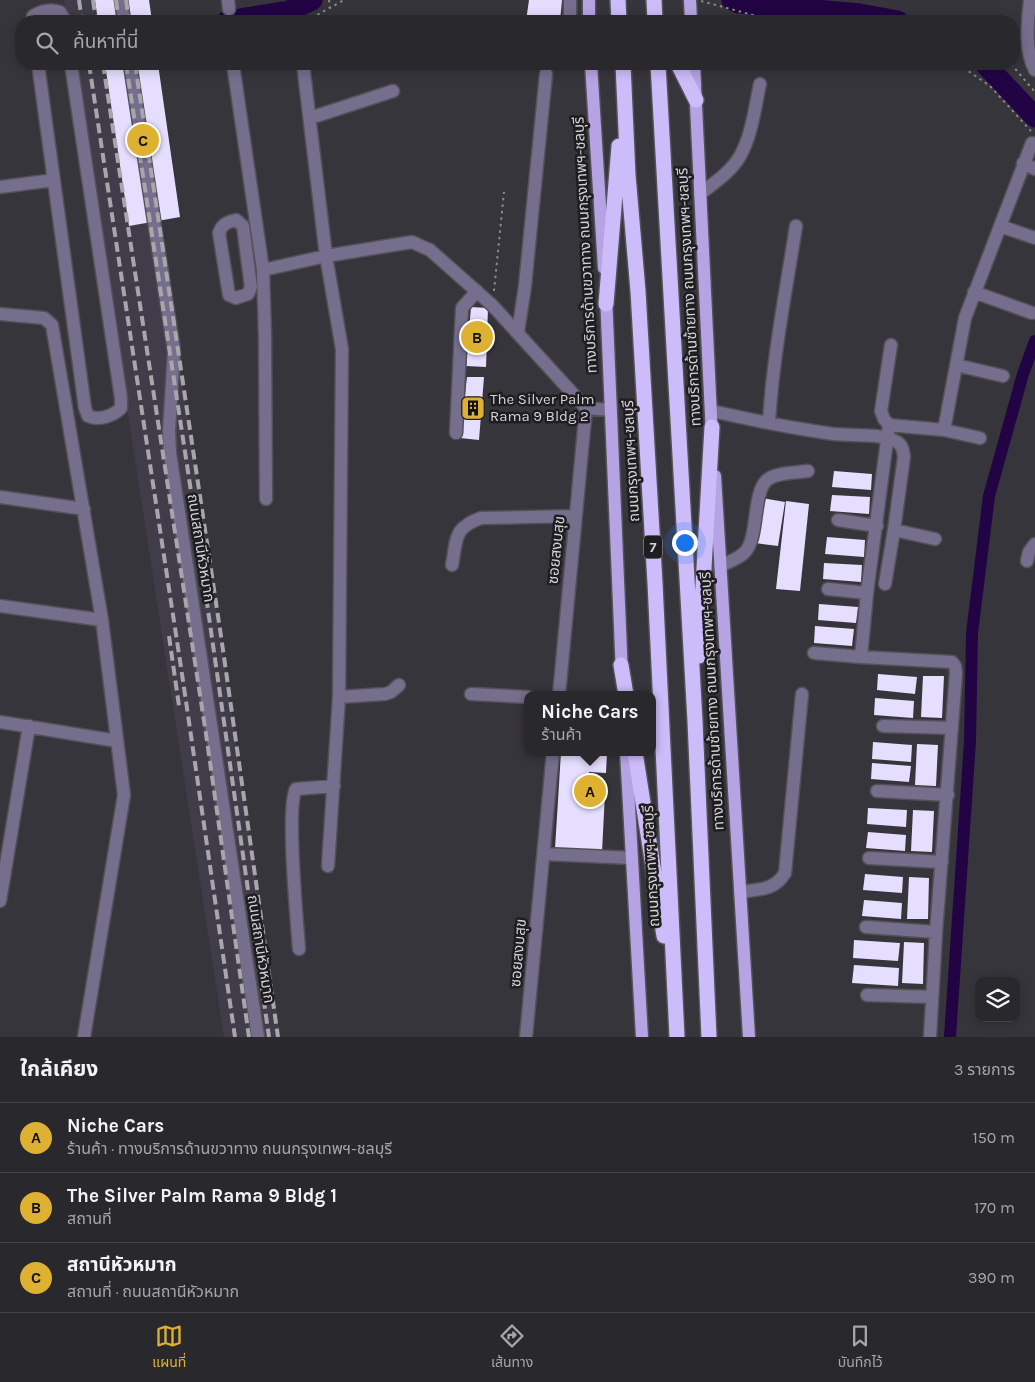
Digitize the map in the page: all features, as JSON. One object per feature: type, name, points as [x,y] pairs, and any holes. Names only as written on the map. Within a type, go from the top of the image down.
[{"type":"highway","points":[[654,0],[656,15]]},
{"type":"highway","name":"ถนนกรุงเทพฯ-ชลบุรี","points":[[623,70],[655,573],[677,1037]]},
{"type":"highway","name":"7","points":[[658,70],[695,721],[709,1037]]},
{"type":"highway","points":[[681,70],[696,100]]},
{"type":"highway","points":[[606,304],[624,80]]},
{"type":"highway","points":[[695,721],[712,428]]},
{"type":"highway","points":[[621,665],[624,691]]},
{"type":"highway","points":[[636,756],[676,1014]]},
{"type":"highway","points":[[708,1013],[714,1037]]},
{"type":"main road","points":[[589,0],[589,15]]},
{"type":"main road","points":[[690,0],[691,15]]},
{"type":"main road","name":"ทางบริการด้านขวาทาง ถนนกรุงเทพฯ-ชลบุรี","points":[[590,70],[606,304],[621,665]]},
{"type":"main road","name":"ทางบริการด้านซ้ายทาง ถนนกรุงเทพฯ-ชลบุรี","points":[[694,70],[712,428],[749,1037]]},
{"type":"main road","points":[[626,756],[642,1037]]},
{"type":"street","points":[[121,0],[123,15]]},
{"type":"street","points":[[570,0],[570,15]]},
{"type":"street","points":[[1030,0],[1028,43],[1032,65],[1035,70]]},
{"type":"street","points":[[34,15],[39,12],[54,10],[60,12],[61,15]]},
{"type":"street","points":[[39,70],[85,408],[88,416],[94,418],[114,414],[121,408],[121,398],[72,70]]},
{"type":"street","name":"ถนนสถานีหัวหมาก","points":[[131,70],[174,351],[169,431],[170,453],[258,1037]]},
{"type":"street","points":[[233,70],[263,270],[266,499]]},
{"type":"street","points":[[304,70],[326,256],[342,349],[339,697],[328,866]]},
{"type":"street","points":[[518,332],[525,286],[546,74]]},
{"type":"street","points":[[700,194],[728,171],[740,156],[748,138],[760,84]]},
{"type":"street","points":[[310,118],[393,91]]},
{"type":"street","points":[[944,430],[965,318],[1000,226],[1029,166],[1033,139]]},
{"type":"street","points":[[0,187],[54,180]]},
{"type":"street","points":[[243,226],[251,291],[236,298],[229,295],[219,233],[220,228],[225,223],[236,220],[243,226],[255,225],[258,229]]},
{"type":"street","points":[[769,422],[771,388],[796,226]]},
{"type":"street","points":[[1000,226],[1035,238]]},
{"type":"street","points":[[263,270],[326,256],[412,242],[430,250],[492,305],[586,408],[610,410]]},
{"type":"street","points":[[456,433],[462,308],[464,303],[477,291]]},
{"type":"street","points":[[974,292],[1032,313]]},
{"type":"street","points":[[0,314],[44,318],[52,325],[102,620],[124,795],[84,1037]]},
{"type":"street","points":[[885,584],[894,530],[903,449],[888,431],[881,411],[891,344]]},
{"type":"street","points":[[956,365],[1003,376]]},
{"type":"street","name":"ซอยสงบสุข","points":[[559,691],[586,408]]},
{"type":"street","points":[[712,411],[835,434],[944,430],[980,438]]},
{"type":"street","points":[[861,656],[867,593],[888,431]]},
{"type":"street","points":[[720,566],[744,553],[749,546],[760,494],[765,481],[774,476],[808,471]]},
{"type":"street","points":[[0,497],[84,509]]},
{"type":"street","points":[[452,565],[458,532],[467,523],[481,518],[575,516]]},
{"type":"street","points":[[838,520],[877,526]]},
{"type":"street","points":[[894,530],[935,539]]},
{"type":"street","points":[[1027,561],[1029,552],[1035,544]]},
{"type":"street","points":[[828,589],[867,593]]},
{"type":"street","points":[[0,606],[102,620]]},
{"type":"street","points":[[814,653],[952,662],[955,666],[948,796],[936,932],[930,1037]]},
{"type":"street","points":[[339,697],[385,694],[391,692],[398,685]]},
{"type":"street","points":[[471,694],[524,697]]},
{"type":"street","points":[[740,892],[771,887],[780,882],[785,873],[802,694]]},
{"type":"street","points":[[0,722],[117,741]]},
{"type":"street","points":[[0,901],[29,726]]},
{"type":"street","points":[[883,726],[952,728]]},
{"type":"street","name":"ซอยสงบสุข","points":[[526,1037],[553,756]]},
{"type":"street","points":[[299,949],[292,826],[293,795],[296,789],[305,787],[334,786]]},
{"type":"street","points":[[877,791],[948,796]]},
{"type":"street","points":[[544,854],[632,858]]},
{"type":"street","points":[[869,858],[942,862]]},
{"type":"street","points":[[866,928],[936,932]]},
{"type":"street","points":[[866,995],[932,997]]},
{"type":"path","points":[[329,0],[330,9]]},
{"type":"path","points":[[318,15],[344,0]]},
{"type":"path","points":[[699,0],[753,15]]},
{"type":"path","points":[[967,70],[990,86],[1033,139]]},
{"type":"path","points":[[1016,70],[1035,92]]},
{"type":"path","points":[[492,305],[504,192]]},
{"type":"shaded area","points":[[64,0],[125,0],[127,15],[66,15]]},
{"type":"shaded area","points":[[75,70],[136,70],[280,1037],[224,1037]]},
{"type":"building","points":[[95,0],[149,0],[151,15],[97,15]]},
{"type":"building","points":[[529,0],[562,0],[561,15],[527,15]]},
{"type":"building","points":[[106,70],[159,70],[180,217],[129,226]]},
{"type":"building","points":[[471,307],[488,308],[486,367],[466,366]]},
{"type":"building","name":"The Silver Palm Rama 9 Bldg 2","points":[[467,377],[484,377],[479,440],[460,438]]},
{"type":"building","points":[[834,471],[872,474],[871,490],[832,487]]},
{"type":"building","points":[[832,495],[870,497],[869,514],[830,511]]},
{"type":"building","points":[[762,498],[785,502],[778,546],[755,543]]},
{"type":"building","points":[[786,501],[809,504],[800,591],[776,589]]},
{"type":"building","points":[[827,537],[865,540],[864,557],[825,554]]},
{"type":"building","points":[[824,563],[862,565],[861,582],[823,579]]},
{"type":"building","points":[[819,604],[858,607],[856,623],[818,620]]},
{"type":"building","points":[[815,626],[854,629],[852,646],[814,643]]},
{"type":"building","points":[[878,674],[917,677],[915,694],[877,690]]},
{"type":"building","points":[[923,676],[944,676],[942,718],[921,717]]},
{"type":"building","points":[[875,698],[914,701],[913,718],[874,715]]},
{"type":"building","points":[[873,742],[912,745],[911,762],[872,759]]},
{"type":"building","points":[[917,744],[938,745],[936,786],[915,785]]},
{"type":"building","points":[[561,756],[607,756],[606,773],[589,772],[588,792],[605,793],[602,852],[555,849]]},
{"type":"building","points":[[872,763],[911,766],[909,782],[871,779]]},
{"type":"building","points":[[868,808],[907,810],[906,827],[867,824]]},
{"type":"building","points":[[913,810],[934,811],[932,852],[911,851]]},
{"type":"building","points":[[868,832],[906,835],[905,851],[866,848]]},
{"type":"building","points":[[865,874],[903,877],[902,893],[863,890]]},
{"type":"building","points":[[909,877],[929,878],[928,919],[907,919]]},
{"type":"building","points":[[864,900],[902,903],[901,919],[862,916]]},
{"type":"building","points":[[854,940],[900,943],[898,961],[853,958]]},
{"type":"building","points":[[904,942],[924,943],[923,984],[902,983]]},
{"type":"building","points":[[854,965],[899,968],[898,986],[852,983]]},
{"type":"waterway","points":[[264,15],[289,11],[312,0]]},
{"type":"waterway","points":[[732,0],[739,3],[865,15]]},
{"type":"waterway","points":[[991,70],[1035,117]]},
{"type":"waterway","points":[[950,1037],[970,741],[972,633],[989,496],[1023,374],[1035,341]]},
{"type":"railway","points":[[79,0],[81,15]]},
{"type":"railway","points":[[93,0],[95,15]]},
{"type":"railway","points":[[116,0],[118,15]]},
{"type":"railway","points":[[126,0],[128,15]]},
{"type":"railway","points":[[90,70],[235,1037]]},
{"type":"railway","points":[[104,70],[206,734],[249,1037]]},
{"type":"railway","points":[[127,70],[192,498],[269,1037]]},
{"type":"railway","points":[[136,70],[221,636],[278,1037]]},
{"type":"railway","points":[[169,636],[179,706]]},
{"type":"place","name":"สถานีหัวหมาก","points":[[143,140]]},
{"type":"place","name":"The Silver Palm Rama 9 Bldg 1","points":[[477,337]]},
{"type":"place","name":"The Silver Palm Rama 9 Bldg 2","points":[[473,408]]},
{"type":"place","name":"Niche Cars","points":[[590,791]]}]
